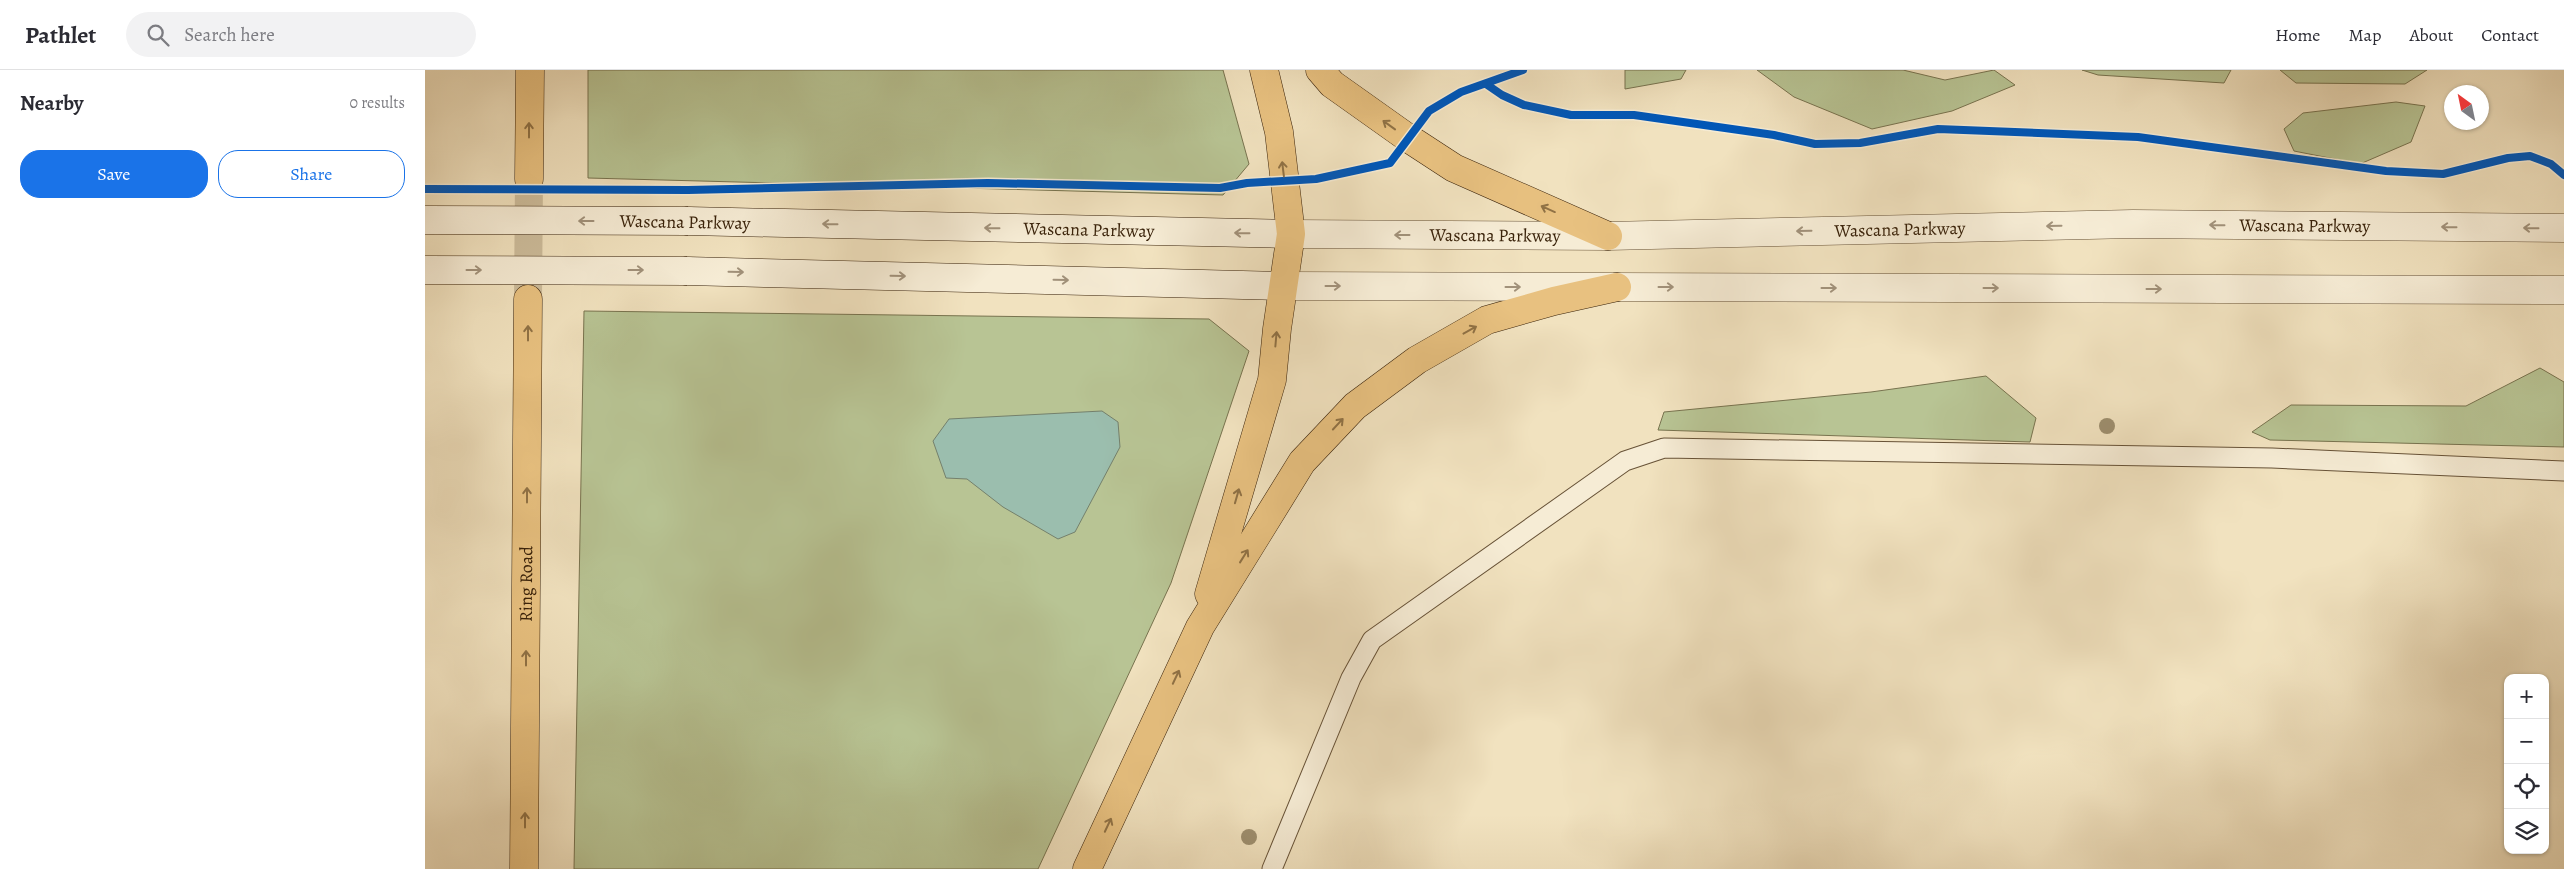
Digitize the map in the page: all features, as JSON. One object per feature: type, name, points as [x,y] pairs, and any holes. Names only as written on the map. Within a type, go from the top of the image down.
[{"type":"highway","points":[[529,179],[530,70]]},
{"type":"highway","points":[[1200,627],[1272,380],[1277,329],[1285,286],[1291,234],[1279,132],[1263,70]]},
{"type":"highway","points":[[1320,70],[1331,84],[1454,168],[1608,236]]},
{"type":"highway","points":[[1087,869],[1200,627],[1302,462],[1355,406],[1417,360],[1487,320],[1554,301],[1617,287]]},
{"type":"highway","name":"Ring Road","points":[[524,869],[529,299]]},
{"type":"street","name":"Wascana Parkway","points":[[425,220],[688,221],[1291,234],[1608,236],[2133,224],[2564,228]]},
{"type":"street","points":[[425,270],[687,271],[1285,286],[2564,290]]},
{"type":"lane","points":[[1272,869],[1351,678],[1372,640],[1625,461],[1664,448],[2272,458],[2564,471]]},
{"type":"shaded area","points":[[588,70],[1223,70],[1249,164],[1223,195],[588,178]]},
{"type":"shaded area","points":[[1625,70],[1686,70],[1681,79],[1625,89]]},
{"type":"shaded area","points":[[1757,70],[1903,70],[1945,80],[1994,70],[2015,85],[1952,111],[1872,129],[1794,97]]},
{"type":"shaded area","points":[[2082,70],[2231,70],[2224,83],[2098,75]]},
{"type":"shaded area","points":[[2280,70],[2427,70],[2405,84],[2296,83]]},
{"type":"shaded area","points":[[2396,102],[2425,106],[2411,142],[2360,164],[2294,151],[2284,129],[2303,113]]},
{"type":"shaded area","points":[[584,311],[1209,319],[1249,351],[1171,583],[1038,869],[574,869]]},
{"type":"shaded area","points":[[2540,368],[2564,382],[2564,447],[2270,440],[2252,432],[2291,405],[2466,406]]},
{"type":"shaded area","points":[[1986,376],[2036,418],[2030,442],[1658,430],[1664,412],[1871,392]]},
{"type":"shaded area","points":[[1102,411],[1118,422],[1120,447],[1075,532],[1058,539],[1003,507],[967,479],[946,478],[933,441],[949,419]]},
{"type":"tunnel","points":[[528,299],[529,179]]},
{"type":"cycle path","points":[[425,189],[688,190],[988,183],[1220,188],[1247,183],[1316,179],[1390,163],[1429,111],[1461,92],[1523,70]]},
{"type":"cycle path","points":[[1486,84],[1502,95],[1524,105],[1571,115],[1634,115],[1774,135],[1815,144],[1860,143],[1938,129],[2138,137],[2386,171],[2443,174],[2508,158],[2530,156],[2551,164],[2564,175]]}]
